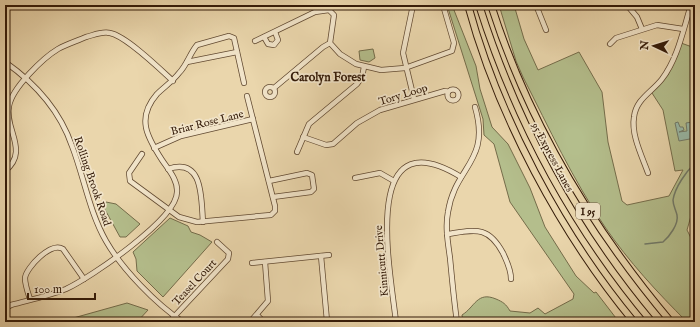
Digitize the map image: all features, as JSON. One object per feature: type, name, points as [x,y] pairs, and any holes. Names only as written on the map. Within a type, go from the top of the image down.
[{"type":"highway","name":"I 95","points":[[468,5],[503,102],[536,174],[593,268],[634,322]]},
{"type":"highway","name":"95 Express Lanes","points":[[479,5],[506,82],[543,162],[594,246],[652,322]]},
{"type":"highway","name":"I 95","points":[[491,5],[522,89],[555,156],[577,194],[610,244],[671,322]]},
{"type":"street","points":[[413,5],[404,48],[406,68],[414,99]]},
{"type":"street","points":[[330,44],[344,57],[364,67],[381,70],[406,68],[448,54],[454,48],[454,43],[443,5]]},
{"type":"street","points":[[536,5],[546,30]]},
{"type":"street","points":[[627,5],[637,17],[642,29]]},
{"type":"street","points":[[648,173],[634,127],[635,112],[641,100],[661,80],[670,67],[691,5]]},
{"type":"street","points":[[255,41],[315,12],[329,10],[334,16],[330,44]]},
{"type":"street","points":[[610,44],[616,38],[657,25],[684,29]]},
{"type":"street","points":[[5,172],[12,165],[16,148],[7,107],[16,91],[27,78],[42,61],[57,49],[96,34],[109,32],[120,37],[173,80]]},
{"type":"street","points":[[264,37],[268,44],[274,45],[278,40],[275,32]]},
{"type":"street","points":[[5,308],[59,291],[84,279],[152,229],[170,210],[176,199],[177,188],[168,169],[154,148],[146,128],[146,115],[151,102],[173,80],[197,46],[230,36],[235,40],[244,83]]},
{"type":"street","points":[[274,88],[323,47],[330,44]]},
{"type":"street","points":[[187,62],[237,52]]},
{"type":"street","name":"Rolling Brook Road","points":[[5,62],[27,78],[52,107],[66,130],[99,226],[116,256],[138,282],[183,322]]},
{"type":"street","points":[[297,152],[303,137],[314,119],[357,84],[362,77],[364,67]]},
{"type":"street","name":"Tory Loop","points":[[303,137],[326,145],[333,144],[350,128],[370,115],[390,106],[445,91],[448,92]]},
{"type":"street","points":[[247,96],[253,119]]},
{"type":"street","points":[[457,322],[447,234],[449,204],[461,177],[475,155],[479,142],[480,125],[475,107]]},
{"type":"street","name":"Briar Rose Lane","points":[[154,148],[181,136],[253,119],[273,197],[275,211],[271,215],[203,222]]},
{"type":"street","points":[[142,154],[129,171],[129,178],[185,220],[203,222],[199,184],[196,176],[186,168],[176,167],[168,169]]},
{"type":"street","points":[[355,178],[380,173],[394,181],[405,169],[423,162],[440,165],[461,177]]},
{"type":"street","points":[[269,181],[307,172],[312,175],[314,189],[311,192],[273,197]]},
{"type":"street","name":"Kinnicutt Drive","points":[[394,181],[387,208],[386,232],[396,322]]},
{"type":"street","points":[[447,234],[475,230],[490,235],[498,244],[509,264],[511,279]]},
{"type":"street","name":"Teasel Court","points":[[175,316],[228,259],[229,253],[217,242]]},
{"type":"street","points":[[30,299],[25,279],[26,273],[46,251],[54,247],[58,246],[63,249],[84,279]]},
{"type":"street","points":[[252,263],[329,255]]},
{"type":"street","points":[[321,256],[327,321]]},
{"type":"street","points":[[252,321],[266,305],[268,298],[265,262]]},
{"type":"street","points":[[257,315],[264,322]]},
{"type":"street","points":[[170,322],[175,316]]},
{"type":"green space","points":[[447,5],[452,5],[476,66],[480,89],[492,127],[508,144],[530,188],[545,227],[576,276],[594,293],[596,292],[619,322],[463,322],[462,315],[480,298],[490,297],[501,301],[510,311],[530,313],[538,308],[545,314],[573,299],[574,294],[510,202],[494,144],[484,135],[483,119]]},
{"type":"green space","points":[[499,5],[514,5],[524,39],[538,70],[579,52],[602,92],[608,142],[622,201],[627,205],[669,196],[683,170],[675,171],[663,110],[652,93],[668,75],[681,43],[695,48],[695,202],[687,230],[695,246],[695,322],[687,322],[654,288],[634,265],[593,209],[562,154],[523,77],[516,61]]},
{"type":"green space","points":[[373,49],[375,58],[369,62],[360,60],[359,51]]},
{"type":"green space","points":[[106,202],[116,204],[140,224],[126,237],[120,237],[103,206]]},
{"type":"green space","points":[[170,218],[188,226],[191,232],[212,242],[163,297],[137,271],[136,259],[133,252]]},
{"type":"green space","points":[[127,303],[148,310],[137,322],[59,322]]},
{"type":"shaded area","points":[[678,122],[680,127],[683,127],[684,130],[679,132],[687,131],[686,123],[692,122],[695,138],[679,141],[675,123]]},
{"type":"waterway","points":[[645,244],[663,242],[673,230],[677,219],[673,202],[674,195],[681,180],[695,163]]},
{"type":"district","name":"Carolyn Forest","points":[[328,77]]}]
